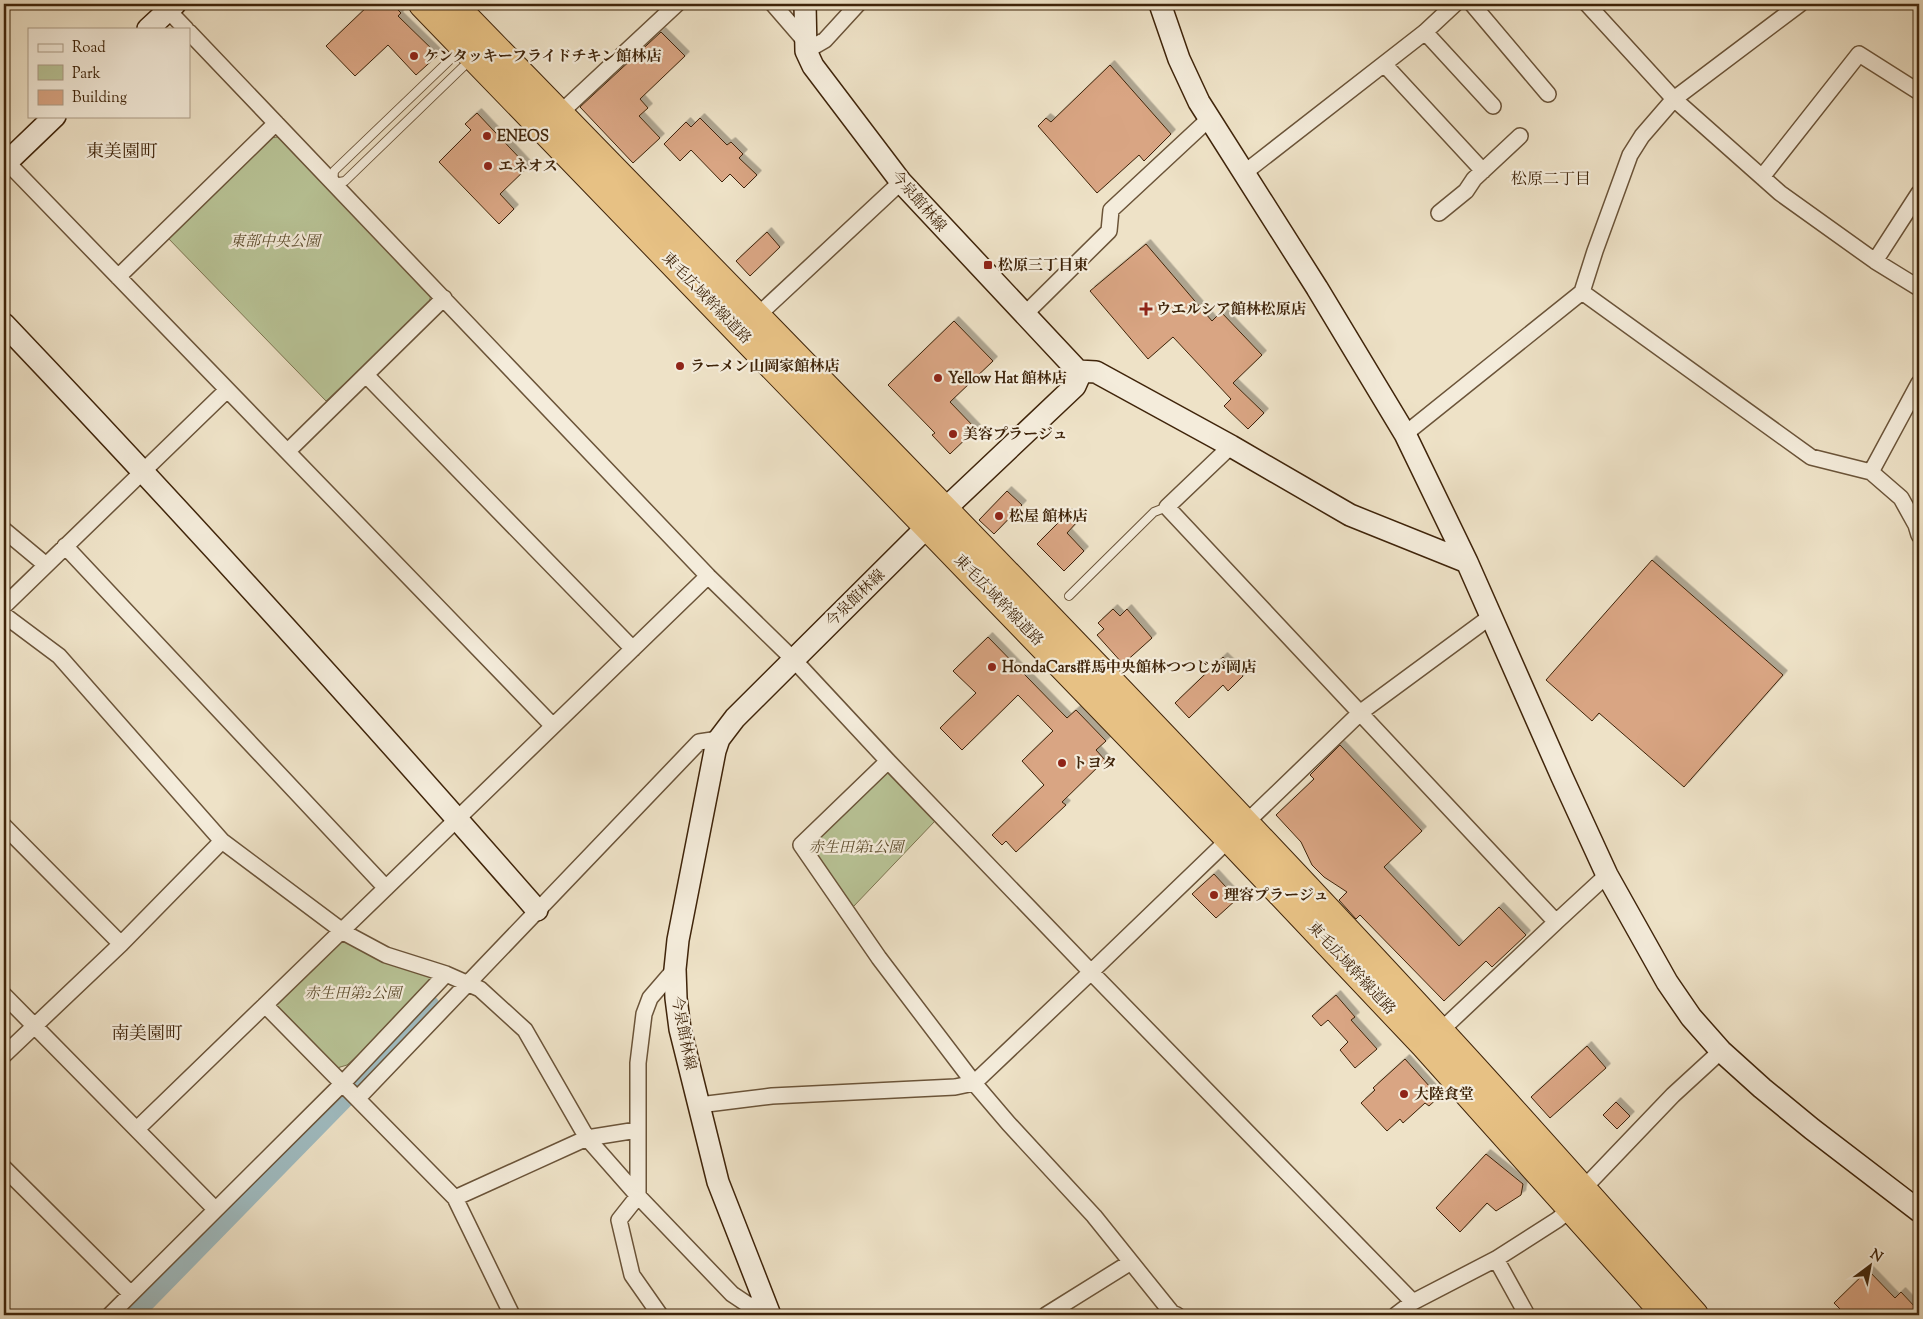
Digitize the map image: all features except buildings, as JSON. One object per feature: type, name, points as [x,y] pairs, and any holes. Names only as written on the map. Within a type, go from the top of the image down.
[{"type":"highway","name":"東毛広域幹線道路","points":[[423,4],[936,518],[1432,1039],[1577,1199],[1694,1315]]},
{"type":"highway","name":"東毛広域幹線道路","points":[[452,4],[756,318],[936,518]]},
{"type":"highway","name":"東毛広域幹線道路","points":[[1577,1199],[1667,1315]]},
{"type":"street","points":[[773,4],[805,46],[825,40],[858,4]]},
{"type":"street","name":"今泉館林線","points":[[767,1308],[718,1182],[680,1028],[676,998],[675,969],[678,940],[702,814],[719,739],[735,718],[936,518],[1075,386],[1079,377],[1078,371],[901,182],[812,66],[805,46],[805,4]]},
{"type":"street","points":[[1160,4],[1178,59],[1200,102],[1364,363],[1405,434],[1467,562],[1607,875],[1667,982],[1691,1017],[1721,1051],[1762,1088],[1812,1129],[1917,1204]]},
{"type":"street","points":[[1244,173],[1425,32],[1455,4]]},
{"type":"street","points":[[1472,4],[1548,94]]},
{"type":"street","points":[[1587,4],[1674,99],[1780,193],[1875,261],[1919,288]]},
{"type":"street","points":[[1405,434],[1582,292],[1595,250],[1630,155],[1642,136],[1674,99],[1800,4]]},
{"type":"street","points":[[559,114],[671,5]]},
{"type":"street","points":[[149,28],[168,6],[185,28]]},
{"type":"street","points":[[1425,32],[1493,106]]},
{"type":"street","points":[[190,33],[708,576],[794,659],[888,761],[1412,1302]]},
{"type":"street","points":[[1762,177],[1859,54],[1919,92]]},
{"type":"street","points":[[1384,64],[1483,171]]},
{"type":"street","points":[[53,118],[5,162],[288,451],[553,726]]},
{"type":"street","points":[[1024,315],[1109,231],[1111,210],[1210,118]]},
{"type":"street","points":[[118,277],[276,124]]},
{"type":"street","points":[[1439,213],[1466,191],[1474,179],[1520,136]]},
{"type":"street","points":[[756,318],[901,182]]},
{"type":"street","points":[[1875,261],[1919,193]]},
{"type":"street","points":[[1582,292],[1811,457],[1871,472],[1901,498],[1916,525],[1919,535]]},
{"type":"street","points":[[288,451],[444,298]]},
{"type":"street","points":[[5,328],[143,471],[537,910]]},
{"type":"street","points":[[1078,371],[1096,372],[1231,446],[1350,515],[1467,562]]},
{"type":"street","points":[[366,375],[633,649]]},
{"type":"street","points":[[1871,472],[1919,383]]},
{"type":"street","points":[[4,606],[227,390]]},
{"type":"street","points":[[1231,446],[1167,507],[1556,922]]},
{"type":"street","points":[[4,530],[46,565]]},
{"type":"street","points":[[65,546],[386,888]]},
{"type":"street","points":[[137,1129],[708,576]]},
{"type":"street","points":[[4,615],[59,656],[222,842],[342,931],[386,955],[446,974],[480,989],[525,1030],[587,1138],[638,1196],[732,1294],[750,1306],[767,1308]]},
{"type":"street","points":[[699,1105],[772,1096],[955,1087],[974,1083],[1361,712],[1490,617]]},
{"type":"street","points":[[358,1098],[699,742],[719,739]]},
{"type":"street","points":[[888,761],[801,845],[879,958],[974,1083],[1094,1216],[1172,1313],[1177,1315]]},
{"type":"street","points":[[4,826],[121,944]]},
{"type":"street","points":[[4,1055],[121,944],[222,842]]},
{"type":"street","points":[[1432,1039],[1607,875]]},
{"type":"street","points":[[660,1315],[632,1274],[619,1220],[638,1196],[638,1063],[644,1014],[650,998],[675,969]]},
{"type":"street","points":[[110,1315],[342,1084],[446,974]]},
{"type":"street","points":[[4,995],[215,1209]]},
{"type":"street","points":[[266,1004],[455,1198],[512,1315]]},
{"type":"street","points":[[1396,1315],[1412,1302],[1496,1259],[1557,1220],[1673,1095],[1721,1051]]},
{"type":"street","points":[[455,1198],[587,1138],[637,1130]]},
{"type":"street","points":[[4,1168],[131,1294]]},
{"type":"street","points":[[1496,1259],[1527,1315]]},
{"type":"street","points":[[1046,1315],[1131,1262]]},
{"type":"lane","points":[[469,51],[466,64],[345,182],[333,182],[334,171],[456,54],[469,51]]},
{"type":"lane","points":[[1069,596],[1154,512],[1167,507]]},
{"type":"green space","name":"東部中央公園","points":[[278,137],[431,294],[429,304],[326,401],[167,237],[269,138]]},
{"type":"green space","name":"赤生田第1公園","points":[[884,765],[935,821],[853,907],[801,845]]},
{"type":"green space","name":"赤生田第2公園","points":[[345,933],[444,977],[347,1065],[337,1068],[270,1005]]},
{"type":"waterway","points":[[126,1315],[426,1008]]},
{"type":"place","name":"ケンタッキーフライドチキン館林店","points":[[414,56]]},
{"type":"place","name":"ENEOS","points":[[487,136]]},
{"type":"place","name":"エネオス","points":[[488,166]]},
{"type":"place","name":"松原三丁目東","points":[[988,265]]},
{"type":"place","name":"ウエルシア館林松原店","points":[[1146,309]]},
{"type":"place","name":"ラーメン山岡家館林店","points":[[680,366]]},
{"type":"place","name":"Yellow Hat 館林店","points":[[938,378]]},
{"type":"place","name":"美容プラージュ","points":[[953,434]]},
{"type":"place","name":"松屋 館林店","points":[[999,516]]},
{"type":"place","name":"HondaCars群馬中央館林つつじが岡店","points":[[992,667]]},
{"type":"place","name":"トヨタ","points":[[1062,763]]},
{"type":"place","name":"理容プラージュ","points":[[1214,895]]},
{"type":"place","name":"大陸食堂","points":[[1404,1094]]},
{"type":"district","name":"東美園町","points":[[122,151]]},
{"type":"district","name":"松原二丁目","points":[[1551,178]]},
{"type":"district","name":"南美園町","points":[[147,1033]]}]
